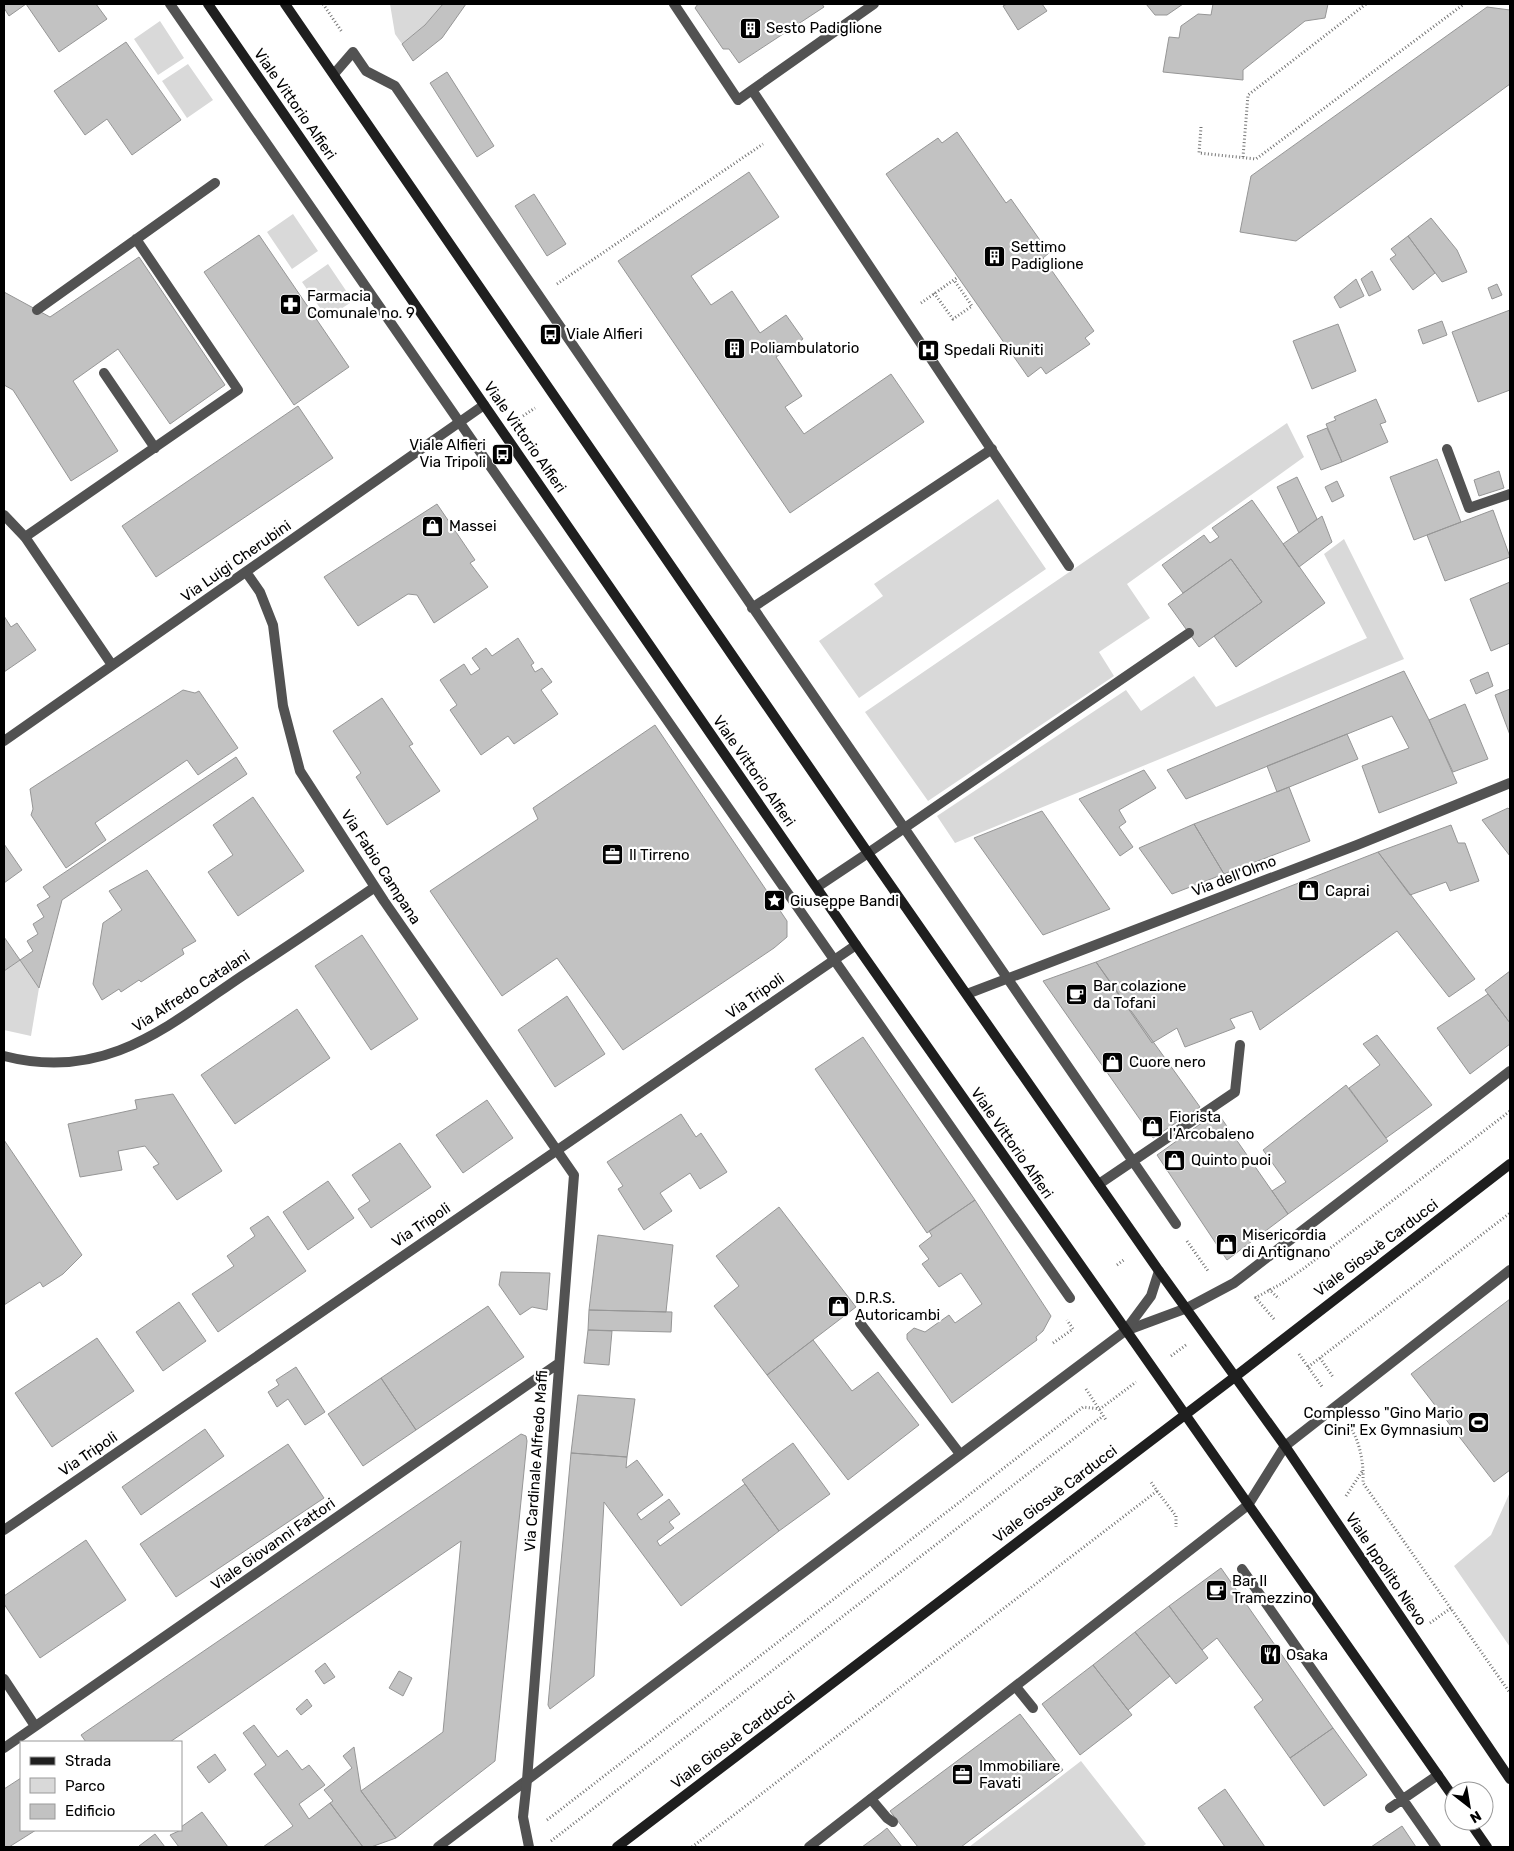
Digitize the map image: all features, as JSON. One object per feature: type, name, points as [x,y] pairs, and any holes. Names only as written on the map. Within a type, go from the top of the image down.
[{"type":"main road","name":"Viale Vittorio Alfieri","points":[[208,4],[856,944],[1184,1414]]},
{"type":"main road","points":[[285,4],[868,853],[1159,1271],[1236,1376]]},
{"type":"main road","name":"Viale Giosuè Carducci","points":[[617,1847],[1236,1376],[1510,1164]]},
{"type":"main road","name":"Viale Ippolito Nievo","points":[[1236,1376],[1510,1779]]},
{"type":"main road","points":[[1184,1414],[1444,1784]]},
{"type":"main road","points":[[1476,1831],[1487,1847]]},
{"type":"street","points":[[170,4],[1070,1298]]},
{"type":"street","points":[[674,4],[738,100],[874,4]]},
{"type":"street","points":[[334,74],[353,52],[366,71],[395,86],[903,829],[1176,1224]]},
{"type":"street","points":[[752,90],[1069,566]]},
{"type":"street","points":[[36,310],[215,183]]},
{"type":"street","points":[[25,537],[238,390],[136,239]]},
{"type":"street","points":[[104,373],[155,448]]},
{"type":"street","name":"Via Luigi Cherubini","points":[[4,740],[484,405]]},
{"type":"street","points":[[752,608],[992,449]]},
{"type":"street","points":[[1447,449],[1469,508],[1510,494]]},
{"type":"street","points":[[4,515],[25,537],[112,665]]},
{"type":"street","name":"Via Fabio Campana","points":[[246,572],[260,592],[273,625],[283,706],[300,771],[375,887],[557,1150]]},
{"type":"street","points":[[817,887],[1189,633]]},
{"type":"street","name":"Via dell'Olmo","points":[[967,994],[1007,977],[1357,845],[1510,783]]},
{"type":"street","name":"Via Alfredo Catalani","points":[[4,1056],[39,1062],[65,1062],[86,1060],[136,1045],[375,887]]},
{"type":"street","name":"Via Tripoli","points":[[4,1530],[856,944]]},
{"type":"street","points":[[1100,1184],[1235,1092],[1240,1045]]},
{"type":"street","points":[[438,1847],[1125,1331],[1187,1308],[1244,1276],[1510,1071]]},
{"type":"street","name":"Via Cardinale Alfredo Maffi","points":[[527,1780],[574,1175],[557,1150]]},
{"type":"street","points":[[808,1847],[1248,1505],[1285,1446],[1510,1270]]},
{"type":"street","points":[[1125,1331],[1151,1296],[1159,1271]]},
{"type":"street","points":[[860,1324],[960,1454]]},
{"type":"street","name":"Viale Giovanni Fattori","points":[[4,1748],[559,1363]]},
{"type":"street","points":[[1242,1569],[1436,1847]]},
{"type":"street","points":[[4,1679],[35,1726]]},
{"type":"street","points":[[1016,1687],[1033,1708]]},
{"type":"street","points":[[1390,1808],[1438,1775]]},
{"type":"street","points":[[527,1780],[523,1817],[529,1847]]},
{"type":"street","points":[[871,1799],[890,1822]]},
{"type":"path","points":[[323,4],[353,52]]},
{"type":"path","points":[[1244,157],[1248,95],[1366,4]]},
{"type":"path","points":[[1201,127],[1199,153],[1256,159],[1464,4]]},
{"type":"path","points":[[540,296],[780,132]]},
{"type":"path","points":[[954,280],[972,306],[953,319],[936,292],[958,277]]},
{"type":"path","points":[[1256,1297],[1271,1290],[1303,1268],[1510,1111]]},
{"type":"path","points":[[1308,1368],[1510,1212]]},
{"type":"path","points":[[1176,1224],[1213,1279]]},
{"type":"path","points":[[1262,1287],[1271,1290],[1279,1299]]},
{"type":"path","points":[[1251,1296],[1256,1297],[1267,1309]]},
{"type":"path","points":[[1320,1358],[1333,1377]]},
{"type":"path","points":[[1305,1363],[1320,1384]]},
{"type":"path","points":[[1082,1384],[1106,1420]]},
{"type":"path","points":[[526,1836],[1083,1407],[1100,1409]]},
{"type":"path","points":[[543,1847],[1104,1416]]},
{"type":"path","points":[[1355,1434],[1363,1470],[1363,1483],[1510,1693]]},
{"type":"path","points":[[1346,1496],[1363,1470]]},
{"type":"path","points":[[1151,1482],[1176,1516],[1176,1527]]},
{"type":"path","points":[[692,1847],[1157,1491]]},
{"type":"green space","points":[[390,4],[443,4],[425,25],[402,44],[395,34]]},
{"type":"green space","points":[[160,21],[184,58],[158,75],[134,39]]},
{"type":"green space","points":[[188,64],[213,100],[187,118],[162,81]]},
{"type":"green space","points":[[293,214],[318,251],[292,269],[267,232]]},
{"type":"green space","points":[[328,264],[353,301],[327,318],[302,282]]},
{"type":"green space","points":[[1287,423],[1304,457],[1127,584],[1150,618],[1099,652],[1114,676],[928,801],[865,712]]},
{"type":"green space","points":[[998,499],[1046,569],[859,698],[819,641],[883,596],[874,584]]},
{"type":"green space","points":[[1344,539],[1404,659],[955,843],[937,816],[1126,690],[1141,711],[1194,676],[1216,707],[1367,638],[1324,554]]},
{"type":"green space","points":[[20,960],[39,988],[31,1036],[4,1030],[4,971]]},
{"type":"green space","points":[[1510,1492],[1510,1647],[1454,1566],[1491,1535]]},
{"type":"green space","points":[[1081,1761],[1146,1844],[1142,1847],[969,1847]]},
{"type":"building","points":[[4,4],[26,4],[9,16],[4,8]]},
{"type":"building","points":[[26,4],[96,4],[107,19],[59,52]]},
{"type":"building","points":[[443,4],[466,4],[442,38],[413,61],[402,44],[425,25]]},
{"type":"building","name":"Sesto Padiglione","points":[[698,4],[822,4],[824,7],[739,63],[729,49],[723,49],[695,8]]},
{"type":"building","points":[[1007,4],[1042,4],[1047,11],[1018,30],[1003,6]]},
{"type":"building","points":[[1146,4],[1183,4],[1167,15],[1155,15]]},
{"type":"building","points":[[1213,4],[1328,4],[1325,18],[1305,21],[1243,70],[1243,80],[1163,72],[1169,37],[1179,38],[1181,26],[1198,14],[1211,15]]},
{"type":"building","points":[[1487,7],[1510,10],[1510,84],[1296,241],[1240,232],[1251,176]]},
{"type":"building","points":[[126,42],[181,120],[132,155],[107,119],[85,135],[54,91]]},
{"type":"building","points":[[447,72],[494,146],[477,157],[430,83]]},
{"type":"building","name":"Settimo Padiglione","points":[[957,132],[1006,203],[1011,199],[1049,253],[1043,258],[1094,331],[1085,338],[1090,344],[1046,374],[1041,367],[1028,377],[886,174],[938,138],[942,143]]},
{"type":"building","name":"Poliambulatorio","points":[[749,172],[779,217],[691,276],[711,305],[732,291],[760,333],[786,315],[803,339],[776,357],[802,396],[785,407],[804,434],[891,374],[924,422],[790,513],[618,261]]},
{"type":"building","points":[[534,194],[566,244],[547,256],[515,206]]},
{"type":"building","points":[[1431,218],[1457,250],[1467,272],[1442,282],[1408,236]]},
{"type":"building","points":[[259,235],[349,367],[294,405],[204,272]]},
{"type":"building","points":[[1408,236],[1435,273],[1413,290],[1390,259],[1396,255],[1391,249]]},
{"type":"building","points":[[139,257],[225,385],[170,424],[118,349],[73,381],[118,451],[71,481],[13,390],[4,385],[4,292],[50,317]]},
{"type":"building","points":[[1372,271],[1381,290],[1369,296],[1361,279]]},
{"type":"building","points":[[1356,279],[1364,296],[1340,308],[1334,297]]},
{"type":"building","points":[[1497,284],[1502,295],[1492,299],[1488,288]]},
{"type":"building","points":[[1510,310],[1510,390],[1478,402],[1452,332]]},
{"type":"building","points":[[1442,321],[1447,335],[1423,344],[1418,330]]},
{"type":"building","points":[[1338,324],[1356,371],[1312,389],[1293,341]]},
{"type":"building","points":[[1376,399],[1386,422],[1380,424],[1388,442],[1342,462],[1326,424],[1336,420],[1334,417]]},
{"type":"building","points":[[298,406],[333,458],[156,577],[122,526]]},
{"type":"building","points":[[1327,428],[1342,462],[1321,470],[1307,436]]},
{"type":"building","points":[[1437,459],[1461,522],[1414,540],[1390,477]]},
{"type":"building","points":[[1499,471],[1504,488],[1479,496],[1474,480]]},
{"type":"building","points":[[1297,477],[1317,519],[1299,533],[1277,487]]},
{"type":"building","points":[[1337,481],[1344,496],[1332,502],[1325,487]]},
{"type":"building","points":[[1252,500],[1325,603],[1236,667],[1214,636],[1262,602],[1231,559],[1183,593],[1162,565],[1204,535],[1210,543],[1219,537],[1212,528]]},
{"type":"building","points":[[437,504],[475,560],[470,563],[488,587],[434,623],[417,595],[408,594],[358,626],[324,577]]},
{"type":"building","points":[[1493,510],[1510,557],[1445,581],[1427,535]]},
{"type":"building","points":[[1322,516],[1332,542],[1299,567],[1283,544]]},
{"type":"building","points":[[1231,559],[1262,602],[1199,647],[1168,604]]},
{"type":"building","points":[[1510,582],[1510,643],[1491,651],[1470,599]]},
{"type":"building","points":[[4,616],[11,627],[17,623],[36,650],[4,672]]},
{"type":"building","points":[[518,638],[534,663],[531,665],[535,672],[542,668],[552,682],[541,690],[558,714],[514,744],[508,736],[481,755],[450,710],[457,705],[440,680],[464,664],[471,675],[480,669],[472,658],[486,648],[492,656]]},
{"type":"building","points":[[1404,671],[1429,720],[1457,783],[1379,813],[1362,766],[1409,748],[1392,716],[1186,799],[1167,770]]},
{"type":"building","points":[[1488,672],[1493,686],[1476,694],[1470,680]]},
{"type":"building","points":[[1510,689],[1510,735],[1495,695]]},
{"type":"building","points":[[183,690],[195,693],[199,691],[238,748],[198,775],[187,760],[95,823],[106,840],[66,868],[31,815],[33,809],[30,789]]},
{"type":"building","points":[[382,698],[413,744],[409,746],[440,791],[387,825],[356,777],[361,773],[333,731]]},
{"type":"building","points":[[1465,704],[1488,759],[1453,772],[1429,720]]},
{"type":"building","name":"Il Tirreno","points":[[655,725],[787,921],[787,937],[774,948],[623,1050],[557,958],[502,996],[430,891],[538,819],[533,808]]},
{"type":"building","points":[[1347,734],[1358,759],[1277,792],[1267,766]]},
{"type":"building","points":[[236,757],[247,774],[62,900],[39,988],[20,960],[33,951],[27,941],[38,934],[33,924],[44,917],[37,905],[50,897],[43,887]]},
{"type":"building","points":[[1144,770],[1156,788],[1119,810],[1126,822],[1119,827],[1133,847],[1120,856],[1079,799]]},
{"type":"building","points":[[1289,787],[1310,841],[1224,874],[1194,824]]},
{"type":"building","points":[[253,797],[304,871],[238,916],[208,872],[233,855],[213,825]]},
{"type":"building","points":[[1508,808],[1510,810],[1510,856],[1482,820]]},
{"type":"building","points":[[1042,811],[1110,909],[1043,935],[974,838]]},
{"type":"building","points":[[1194,824],[1224,874],[1172,894],[1139,848]]},
{"type":"building","points":[[1451,825],[1458,843],[1465,843],[1479,881],[1450,891],[1446,882],[1410,895],[1378,852]]},
{"type":"building","points":[[4,844],[22,870],[4,883]]},
{"type":"building","points":[[1378,852],[1475,979],[1449,997],[1397,931],[1260,1030],[1252,1011],[1230,1019],[1235,1028],[1185,1047],[1177,1028],[1152,1043],[1096,962]]},
{"type":"building","points":[[147,870],[196,941],[182,949],[184,954],[141,982],[139,980],[121,992],[119,989],[102,1000],[93,984],[103,923],[122,910],[109,891]]},
{"type":"building","points":[[362,935],[418,1019],[371,1050],[315,966]]},
{"type":"building","points":[[4,937],[20,960],[4,971]]},
{"type":"building","points":[[1096,962],[1200,1107],[1153,1138],[1043,981]]},
{"type":"building","points":[[1510,971],[1510,1023],[1485,990]]},
{"type":"building","points":[[1488,994],[1510,1023],[1510,1044],[1470,1074],[1437,1028]]},
{"type":"building","points":[[567,996],[605,1054],[555,1087],[518,1030]]},
{"type":"building","points":[[297,1009],[330,1058],[235,1124],[201,1075]]},
{"type":"building","points":[[1377,1035],[1432,1105],[1386,1138],[1349,1088],[1380,1065],[1363,1044]]},
{"type":"building","points":[[863,1037],[975,1200],[927,1233],[815,1069]]},
{"type":"building","points":[[1346,1085],[1388,1141],[1288,1214],[1272,1191],[1286,1182],[1263,1150]]},
{"type":"building","points":[[173,1094],[222,1171],[177,1200],[153,1167],[159,1164],[145,1146],[118,1151],[122,1170],[80,1177],[68,1124],[137,1109],[135,1100]]},
{"type":"building","points":[[487,1100],[513,1138],[463,1173],[436,1135]]},
{"type":"building","points":[[1217,1112],[1288,1214],[1227,1260],[1157,1155]]},
{"type":"building","points":[[681,1114],[696,1137],[701,1133],[727,1172],[700,1189],[690,1173],[660,1193],[672,1211],[644,1230],[618,1189],[623,1186],[607,1162]]},
{"type":"building","points":[[4,1140],[82,1255],[63,1274],[43,1287],[40,1282],[4,1305]]},
{"type":"building","points":[[400,1143],[431,1187],[371,1228],[358,1209],[370,1201],[352,1175]]},
{"type":"building","points":[[328,1181],[354,1218],[308,1250],[283,1212]]},
{"type":"building","points":[[975,1200],[1051,1316],[1043,1331],[1036,1337],[1037,1340],[952,1403],[907,1339],[907,1334],[914,1328],[925,1332],[949,1315],[955,1323],[982,1304],[961,1273],[939,1287],[922,1264],[929,1259],[919,1246],[932,1236],[929,1231]]},
{"type":"building","points":[[779,1207],[856,1307],[767,1375],[714,1306],[739,1286],[716,1256]]},
{"type":"building","points":[[268,1216],[306,1271],[218,1332],[192,1294],[234,1266],[227,1256],[255,1236],[250,1228]]},
{"type":"building","points":[[598,1235],[673,1245],[666,1312],[589,1310]]},
{"type":"building","points":[[501,1272],[550,1273],[547,1310],[532,1307],[520,1315],[499,1285]]},
{"type":"building","name":"Complesso \"Gino Mario Cini\" Ex Gymnasium","points":[[1510,1299],[1510,1470],[1494,1482],[1411,1374]]},
{"type":"building","points":[[179,1302],[206,1341],[163,1371],[136,1332]]},
{"type":"building","points":[[488,1306],[524,1357],[416,1430],[381,1378]]},
{"type":"building","points":[[589,1310],[672,1312],[671,1332],[588,1330]]},
{"type":"building","points":[[588,1330],[612,1331],[609,1365],[584,1363]]},
{"type":"building","points":[[97,1338],[134,1391],[52,1447],[15,1393]]},
{"type":"building","points":[[813,1340],[852,1391],[878,1372],[919,1425],[848,1480],[767,1375]]},
{"type":"building","points":[[296,1367],[325,1412],[305,1425],[288,1399],[277,1407],[268,1392],[279,1385],[276,1380]]},
{"type":"building","points":[[381,1378],[416,1430],[363,1466],[328,1414]]},
{"type":"building","points":[[578,1395],[635,1399],[627,1457],[571,1453]]},
{"type":"building","points":[[205,1429],[224,1456],[141,1515],[122,1487]]},
{"type":"building","points":[[521,1434],[526,1436],[495,1761],[396,1838],[361,1791],[443,1732],[461,1541],[171,1741],[85,1741],[81,1735]]},
{"type":"building","points":[[793,1443],[830,1494],[779,1531],[742,1480]]},
{"type":"building","points":[[288,1444],[324,1498],[176,1597],[140,1544]]},
{"type":"building","points":[[571,1453],[627,1457],[626,1468],[637,1460],[663,1495],[637,1514],[641,1520],[669,1499],[680,1514],[669,1522],[674,1528],[657,1541],[660,1546],[745,1484],[779,1531],[681,1606],[604,1502],[594,1676],[550,1709],[548,1705]]},
{"type":"building","points":[[86,1540],[126,1600],[40,1658],[4,1604],[4,1596]]},
{"type":"building","points":[[1221,1568],[1333,1728],[1290,1758],[1254,1707],[1263,1700],[1217,1638],[1202,1650],[1169,1606]]},
{"type":"building","points":[[1169,1606],[1208,1658],[1176,1684],[1135,1632]]},
{"type":"building","points":[[1135,1632],[1170,1676],[1128,1710],[1093,1665]]},
{"type":"building","points":[[325,1663],[335,1677],[324,1684],[315,1671]]},
{"type":"building","points":[[1093,1665],[1132,1715],[1080,1755],[1042,1704]]},
{"type":"building","points":[[399,1671],[412,1678],[403,1696],[389,1688]]},
{"type":"building","points":[[307,1699],[312,1706],[301,1715],[296,1709]]},
{"type":"building","points":[[1020,1714],[1063,1770],[961,1847],[918,1847],[890,1811]]},
{"type":"building","points":[[254,1725],[278,1757],[287,1750],[302,1770],[309,1765],[325,1785],[299,1804],[309,1819],[330,1803],[363,1847],[263,1847],[293,1826],[254,1774],[266,1765],[243,1733]]},
{"type":"building","points":[[1333,1728],[1367,1775],[1324,1806],[1290,1758]]},
{"type":"building","points":[[354,1747],[361,1791],[396,1838],[371,1847],[363,1847],[330,1803],[333,1801],[324,1790],[352,1768],[343,1756]]},
{"type":"building","points":[[215,1754],[226,1770],[209,1783],[197,1767]]},
{"type":"building","points":[[20,1779],[20,1831],[34,1831],[9,1847],[4,1847],[4,1789]]},
{"type":"building","points":[[1225,1789],[1265,1847],[1225,1847],[1198,1808]]},
{"type":"building","points":[[202,1812],[228,1847],[179,1847],[170,1835],[182,1831],[182,1826]]},
{"type":"building","points":[[1402,1826],[1416,1847],[1371,1847]]},
{"type":"building","points":[[887,1828],[902,1847],[862,1847],[881,1833]]},
{"type":"building","points":[[155,1834],[165,1847],[139,1846]]},
{"type":"place","name":"Sesto Padiglione","points":[[750,28]]},
{"type":"place","name":"Settimo Padiglione","points":[[995,256]]},
{"type":"place","name":"Farmacia Comunale no. 9","points":[[291,305]]},
{"type":"place","name":"Viale Alfieri","points":[[550,334]]},
{"type":"place","name":"Poliambulatorio","points":[[734,348]]},
{"type":"place","name":"Spedali Riuniti","points":[[928,350]]},
{"type":"place","name":"Viale Alfieri Via Tripoli","points":[[502,454]]},
{"type":"place","name":"Massei","points":[[433,526]]},
{"type":"place","name":"Il Tirreno","points":[[613,855]]},
{"type":"place","name":"Caprai","points":[[1309,891]]},
{"type":"place","name":"Giuseppe Bandi","points":[[774,901]]},
{"type":"place","name":"Bar colazione da Tofani","points":[[1077,995]]},
{"type":"place","name":"Cuore nero","points":[[1113,1062]]},
{"type":"place","name":"Fiorista l'Arcobaleno","points":[[1153,1126]]},
{"type":"place","name":"Quinto puoi","points":[[1175,1160]]},
{"type":"place","name":"Misericordia di Antignano","points":[[1226,1244]]},
{"type":"place","name":"D.R.S. Autoricambi","points":[[839,1307]]},
{"type":"place","name":"Complesso \"Gino Mario Cini\" Ex Gymnasium","points":[[1479,1422]]},
{"type":"place","name":"Bar Il Tramezzino","points":[[1216,1590]]},
{"type":"place","name":"Osaka","points":[[1270,1655]]},
{"type":"place","name":"Immobiliare Favati","points":[[963,1775]]}]
